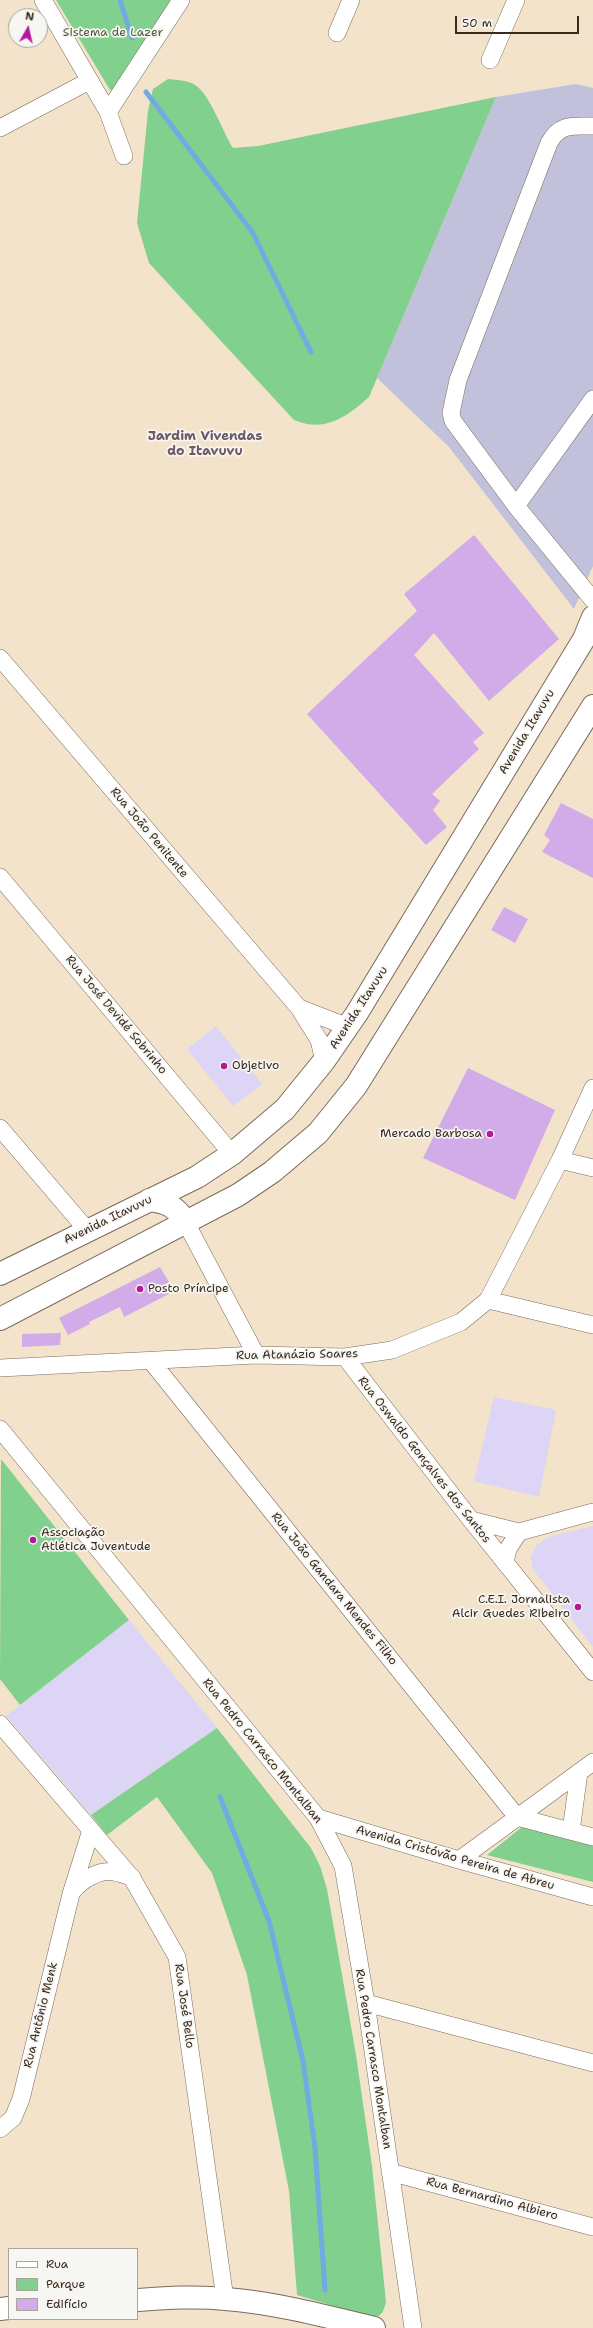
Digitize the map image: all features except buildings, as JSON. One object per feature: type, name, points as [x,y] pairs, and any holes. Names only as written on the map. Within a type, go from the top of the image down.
[{"type":"main road","name":"Avenida Itavuvu","points":[[0,1274],[197,1177],[232,1154],[286,1109],[324,1061],[348,1027],[584,639],[593,617]]},
{"type":"main road","points":[[0,1319],[185,1221],[238,1195],[272,1172],[318,1133],[356,1086],[593,706]]},
{"type":"main road","points":[[149,1200],[168,1203],[178,1210],[185,1221]]},
{"type":"main road","points":[[138,2300],[188,2297],[225,2299],[308,2312],[374,2328]]},
{"type":"street","points":[[43,0],[108,112],[124,156]]},
{"type":"street","points":[[108,112],[181,0]]},
{"type":"street","points":[[337,33],[351,0]]},
{"type":"street","points":[[490,60],[516,0]]},
{"type":"street","points":[[0,128],[89,81]]},
{"type":"street","points":[[593,126],[568,126],[555,133],[458,380],[451,413],[453,421],[516,506],[593,600]]},
{"type":"street","points":[[516,506],[593,399]]},
{"type":"street","name":"Rua João Penitente","points":[[0,658],[299,1008],[319,1040],[324,1061]]},
{"type":"street","name":"Rua José Devidé Sobrinho","points":[[0,877],[232,1154]]},
{"type":"street","name":"Rua João Penitente","points":[[299,1008],[348,1027]]},
{"type":"street","name":"Rua Atanázio Soares","points":[[0,1368],[256,1355],[345,1357],[392,1350],[461,1322],[488,1300],[560,1160],[593,1088]]},
{"type":"street","points":[[0,1128],[87,1230]]},
{"type":"street","points":[[560,1160],[593,1168]]},
{"type":"street","points":[[185,1221],[256,1355]]},
{"type":"street","points":[[0,1306],[88,1272]]},
{"type":"street","points":[[488,1300],[593,1325]]},
{"type":"street","name":"Rua Oswaldo Gonçalves dos Santos","points":[[345,1357],[471,1520],[593,1672]]},
{"type":"street","name":"Rua João Gandara Mendes Filho","points":[[151,1361],[517,1818]]},
{"type":"street","name":"Rua Pedro Carrasco Montalban","points":[[0,1429],[318,1818],[342,1866],[366,2003],[413,2328]]},
{"type":"street","points":[[471,1520],[519,1532],[593,1512]]},
{"type":"street","points":[[505,1562],[508,1549],[519,1532]]},
{"type":"street","name":"Rua José Bello","points":[[0,1724],[132,1878],[177,1957],[225,2299]]},
{"type":"street","points":[[459,1860],[593,1762]]},
{"type":"street","points":[[571,1831],[579,1772]]},
{"type":"street","name":"Avenida Cristóvão Pereira de Abreu","points":[[318,1818],[459,1860],[593,1897]]},
{"type":"street","points":[[517,1818],[593,1837]]},
{"type":"street","name":"Rua Antônio Menk","points":[[0,2129],[14,2118],[21,2099],[71,1894],[91,1830]]},
{"type":"street","points":[[71,1894],[78,1884],[93,1876],[112,1871],[132,1878]]},
{"type":"street","points":[[366,2003],[593,2063]]},
{"type":"street","name":"Rua Bernardino Albiero","points":[[390,2172],[593,2227]]},
{"type":"shaded area","points":[[576,84],[593,88],[593,566],[574,609],[449,447],[377,378],[496,97]]},
{"type":"shaded area","name":"Objetivo","points":[[216,1026],[262,1084],[233,1106],[187,1049]]},
{"type":"shaded area","points":[[494,1397],[556,1410],[539,1497],[474,1481]]},
{"type":"shaded area","name":"C.E.I. Jornalista Alcir Guedes Ribeiro","points":[[593,1526],[593,1647],[532,1568],[531,1556],[537,1545],[548,1537]]},
{"type":"shaded area","points":[[129,1620],[217,1728],[91,1815],[6,1716]]},
{"type":"green space","name":"Sistema de Lazer","points":[[56,0],[170,0],[171,2],[115,89],[110,90]]},
{"type":"green space","points":[[168,79],[189,82],[201,90],[211,105],[233,148],[258,146],[496,97],[369,397],[344,416],[325,424],[315,425],[305,424],[294,420],[149,263],[137,223],[148,111],[153,89]]},
{"type":"green space","name":"Associação Atlética Juventude","points":[[1,1459],[129,1620],[20,1705],[0,1679]]},
{"type":"green space","points":[[217,1728],[311,1848],[320,1866],[327,1889],[356,2055],[372,2166],[386,2302],[383,2312],[377,2316],[370,2317],[297,2295],[289,2191],[247,1975],[212,1873],[157,1797],[107,1835],[91,1815]]},
{"type":"green space","points":[[522,1827],[593,1845],[593,1882],[487,1855]]},
{"type":"waterway","points":[[120,0],[132,38]]},
{"type":"waterway","points":[[146,92],[253,233],[311,352]]},
{"type":"waterway","points":[[220,1797],[269,1921],[303,2061],[315,2147],[325,2290]]},
{"type":"place","name":"Objetivo","points":[[224,1066]]},
{"type":"place","name":"Mercado Barbosa","points":[[490,1134]]},
{"type":"place","name":"Posto Príncipe","points":[[140,1289]]},
{"type":"place","name":"Associação Atlética Juventude","points":[[33,1540]]},
{"type":"place","name":"C.E.I. Jornalista Alcir Guedes Ribeiro","points":[[578,1607]]},
{"type":"district","name":"Jardim Vivendas do Itavuvu","points":[[205,444]]}]
